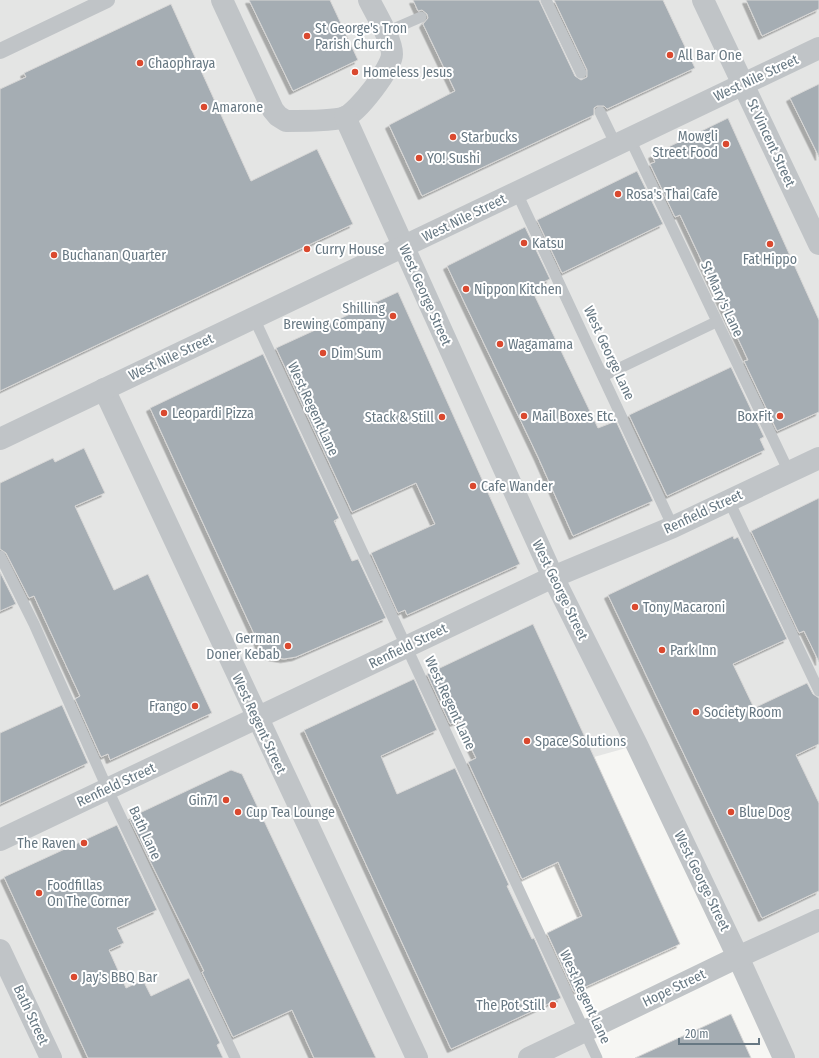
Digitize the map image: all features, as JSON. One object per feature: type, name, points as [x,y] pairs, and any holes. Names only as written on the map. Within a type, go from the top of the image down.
[{"type":"street","points":[[0,51],[107,0]]},
{"type":"street","points":[[222,0],[273,110],[278,116],[286,121],[345,117],[367,98],[388,66],[392,55],[390,45],[369,0]]},
{"type":"street","name":"St Vincent Street","points":[[703,0],[819,244]]},
{"type":"street","name":"West Nile Street","points":[[0,439],[819,48]]},
{"type":"street","name":"West George Street","points":[[345,117],[553,577],[637,745],[738,957],[784,1058]]},
{"type":"street","name":"West Regent Street","points":[[104,390],[256,718],[417,1058]]},
{"type":"street","name":"Renfield Street","points":[[0,840],[108,790],[553,577],[673,527],[819,458]]},
{"type":"street","name":"Hope Street","points":[[529,1058],[738,957],[819,920]]},
{"type":"street","name":"Bath Street","points":[[0,950],[51,1058]]},
{"type":"lane","points":[[546,0],[581,73]]},
{"type":"lane","points":[[384,33],[421,17]]},
{"type":"lane","name":"St Mary's Lane","points":[[600,112],[623,142],[716,322],[789,472]]},
{"type":"lane","name":"West George Lane","points":[[516,193],[673,527]]},
{"type":"lane","name":"West Regent Lane","points":[[254,318],[597,1058]]},
{"type":"lane","points":[[603,376],[716,322]]},
{"type":"lane","points":[[729,501],[819,691]]},
{"type":"lane","name":"Bath Lane","points":[[0,556],[34,624],[108,790],[235,1058]]},
{"type":"shaded area","points":[[0,0],[819,0],[819,1058],[784,1058],[637,745],[594,757],[496,803],[485,816],[597,1058],[0,1058]]},
{"type":"building","name":"St George's Tron Parish Church","points":[[249,0],[330,0],[358,60],[293,91]]},
{"type":"building","points":[[413,0],[539,0],[575,76],[581,80],[587,77],[587,70],[554,0],[663,0],[695,68],[607,109],[604,106],[597,106],[594,108],[594,115],[422,196],[389,125],[455,91],[423,24],[428,18],[427,14],[422,10],[418,11]]},
{"type":"building","points":[[746,0],[819,0],[819,9],[762,36]]},
{"type":"building","points":[[171,4],[251,181],[317,149],[353,224],[0,391],[0,89],[26,77],[24,73]]},
{"type":"building","points":[[819,84],[819,157],[790,98]]},
{"type":"building","points":[[728,118],[819,320],[819,412],[777,431],[744,361],[748,360],[680,215],[675,217],[650,164],[655,162],[652,155]]},
{"type":"building","points":[[637,171],[663,224],[562,273],[537,220]]},
{"type":"building","points":[[525,227],[550,279],[531,288],[598,428],[616,421],[653,501],[573,536],[538,457],[447,266]]},
{"type":"building","points":[[398,292],[520,564],[407,615],[405,610],[398,613],[371,553],[435,524],[416,483],[352,512],[276,348]]},
{"type":"building","points":[[263,354],[339,518],[334,521],[352,561],[358,559],[386,618],[296,657],[284,659],[272,657],[261,649],[150,408]]},
{"type":"building","points":[[731,367],[764,437],[760,439],[765,450],[667,496],[629,415]]},
{"type":"building","points":[[84,448],[105,493],[75,506],[114,590],[148,574],[212,713],[110,760],[108,754],[101,757],[75,699],[80,696],[34,596],[29,598],[6,553],[0,549],[0,483],[53,458],[55,462]]},
{"type":"building","points":[[819,498],[819,662],[804,631],[799,633],[751,531]]},
{"type":"building","points":[[733,536],[734,539],[738,537],[787,639],[733,664],[754,708],[807,683],[813,694],[819,698],[819,744],[796,755],[819,803],[819,891],[762,918],[608,595]]},
{"type":"building","points":[[0,572],[16,604],[0,611]]},
{"type":"building","points":[[533,624],[680,944],[574,992],[547,933],[582,916],[558,862],[522,879],[468,762],[476,758],[458,721],[450,724],[427,674]]},
{"type":"building","points":[[414,679],[437,730],[381,756],[397,794],[455,768],[509,885],[507,886],[532,939],[534,938],[561,998],[451,1049],[304,730]]},
{"type":"building","points":[[62,705],[88,763],[0,804],[0,733]]},
{"type":"building","points":[[231,770],[242,774],[376,1058],[314,1058],[292,1010],[233,1037],[202,972],[204,971],[130,820],[132,819],[131,817]]},
{"type":"building","points":[[117,825],[157,910],[117,928],[124,943],[109,950],[126,988],[143,980],[151,996],[189,978],[220,1043],[217,1045],[223,1058],[88,1058],[4,877]]},
{"type":"building","points":[[731,1014],[751,1058],[635,1058]]},
{"type":"place","name":"St George's Tron Parish Church","points":[[307,36]]},
{"type":"place","name":"All Bar One","points":[[670,55]]},
{"type":"place","name":"Chaophraya","points":[[140,63]]},
{"type":"place","name":"Homeless Jesus","points":[[355,72]]},
{"type":"place","name":"Amarone","points":[[204,107]]},
{"type":"place","name":"Starbucks","points":[[453,137]]},
{"type":"place","name":"Mowgli Street Food","points":[[726,144]]},
{"type":"place","name":"YO! Sushi","points":[[419,158]]},
{"type":"place","name":"Rosa's Thai Cafe","points":[[618,194]]},
{"type":"place","name":"Katsu","points":[[524,243]]},
{"type":"place","name":"Fat Hippo","points":[[770,244]]},
{"type":"place","name":"Curry House","points":[[307,249]]},
{"type":"place","name":"Buchanan Quarter","points":[[54,255]]},
{"type":"place","name":"Nippon Kitchen","points":[[466,289]]},
{"type":"place","name":"Shilling Brewing Company","points":[[393,316]]},
{"type":"place","name":"Wagamama","points":[[500,344]]},
{"type":"place","name":"Dim Sum","points":[[323,353]]},
{"type":"place","name":"Leopardi Pizza","points":[[164,413]]},
{"type":"place","name":"Mail Boxes Etc.","points":[[524,416]]},
{"type":"place","name":"BoxFit","points":[[780,416]]},
{"type":"place","name":"Stack & Still","points":[[442,417]]},
{"type":"place","name":"Cafe Wander","points":[[473,486]]},
{"type":"place","name":"Tony Macaroni","points":[[635,607]]},
{"type":"place","name":"German Doner Kebab","points":[[288,646]]},
{"type":"place","name":"Park Inn","points":[[662,650]]},
{"type":"place","name":"Frango","points":[[195,706]]},
{"type":"place","name":"Society Room","points":[[696,712]]},
{"type":"place","name":"Space Solutions","points":[[527,741]]},
{"type":"place","name":"Gin71","points":[[226,800]]},
{"type":"place","name":"Cup Tea Lounge","points":[[238,812]]},
{"type":"place","name":"Blue Dog","points":[[731,812]]},
{"type":"place","name":"The Raven","points":[[84,843]]},
{"type":"place","name":"Foodfillas On The Corner","points":[[39,893]]},
{"type":"place","name":"Jay's BBQ Bar","points":[[74,977]]},
{"type":"place","name":"The Pot Still","points":[[553,1005]]}]
